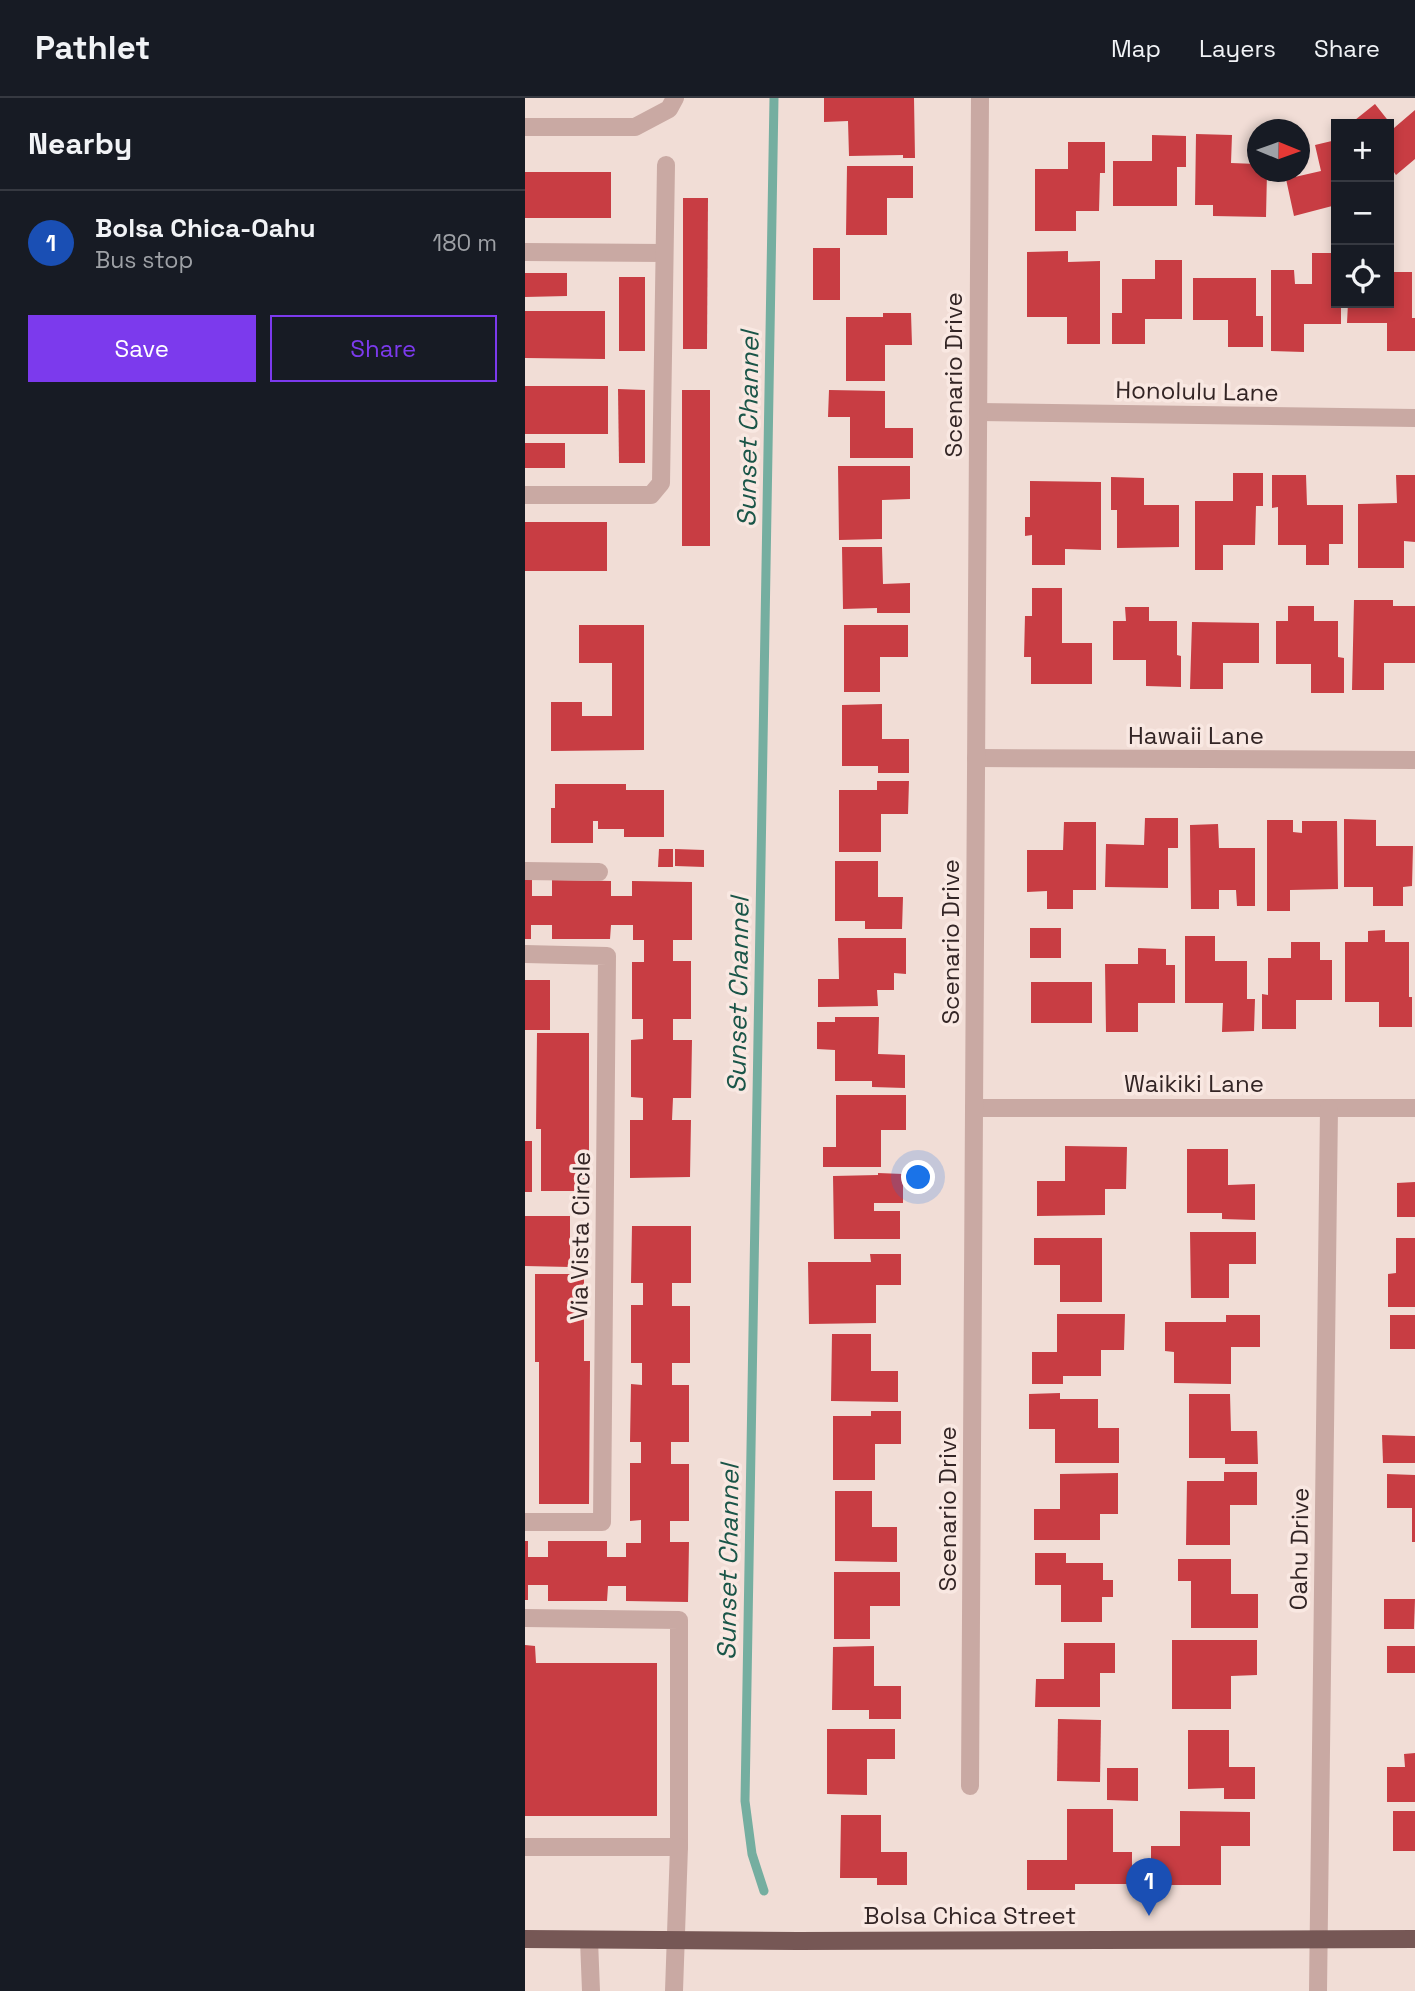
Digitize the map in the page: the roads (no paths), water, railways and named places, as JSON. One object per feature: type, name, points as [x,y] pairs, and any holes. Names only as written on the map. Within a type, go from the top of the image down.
[{"type":"main road","name":"Bolsa Chica Street","points":[[525,1939],[1415,1939]]},
{"type":"street","name":"Scenario Drive","points":[[970,1786],[980,98]]},
{"type":"street","points":[[525,127],[635,127],[672,104]]},
{"type":"street","points":[[525,495],[651,495],[661,483],[666,165]]},
{"type":"street","points":[[525,252],[664,253]]},
{"type":"street","name":"Honolulu Lane","points":[[978,412],[1415,418]]},
{"type":"street","name":"Hawaii Lane","points":[[976,758],[1415,760]]},
{"type":"street","points":[[525,871],[599,872]]},
{"type":"street","name":"Via Vista Circle","points":[[525,954],[607,956],[601,1522],[525,1521]]},
{"type":"street","name":"Waikiki Lane","points":[[974,1108],[1415,1108]]},
{"type":"street","name":"Oahu Drive","points":[[1318,1991],[1329,1108]]},
{"type":"street","points":[[525,1618],[679,1620],[679,1847],[674,1991]]},
{"type":"street","points":[[525,1847],[679,1847]]},
{"type":"street","points":[[589,1940],[591,1991]]},
{"type":"waterway","name":"Sunset Channel","points":[[764,1891],[752,1854],[745,1801],[774,98]]},
{"type":"place","name":"Bolsa Chica-Oahu","points":[[1149,1916]]}]
